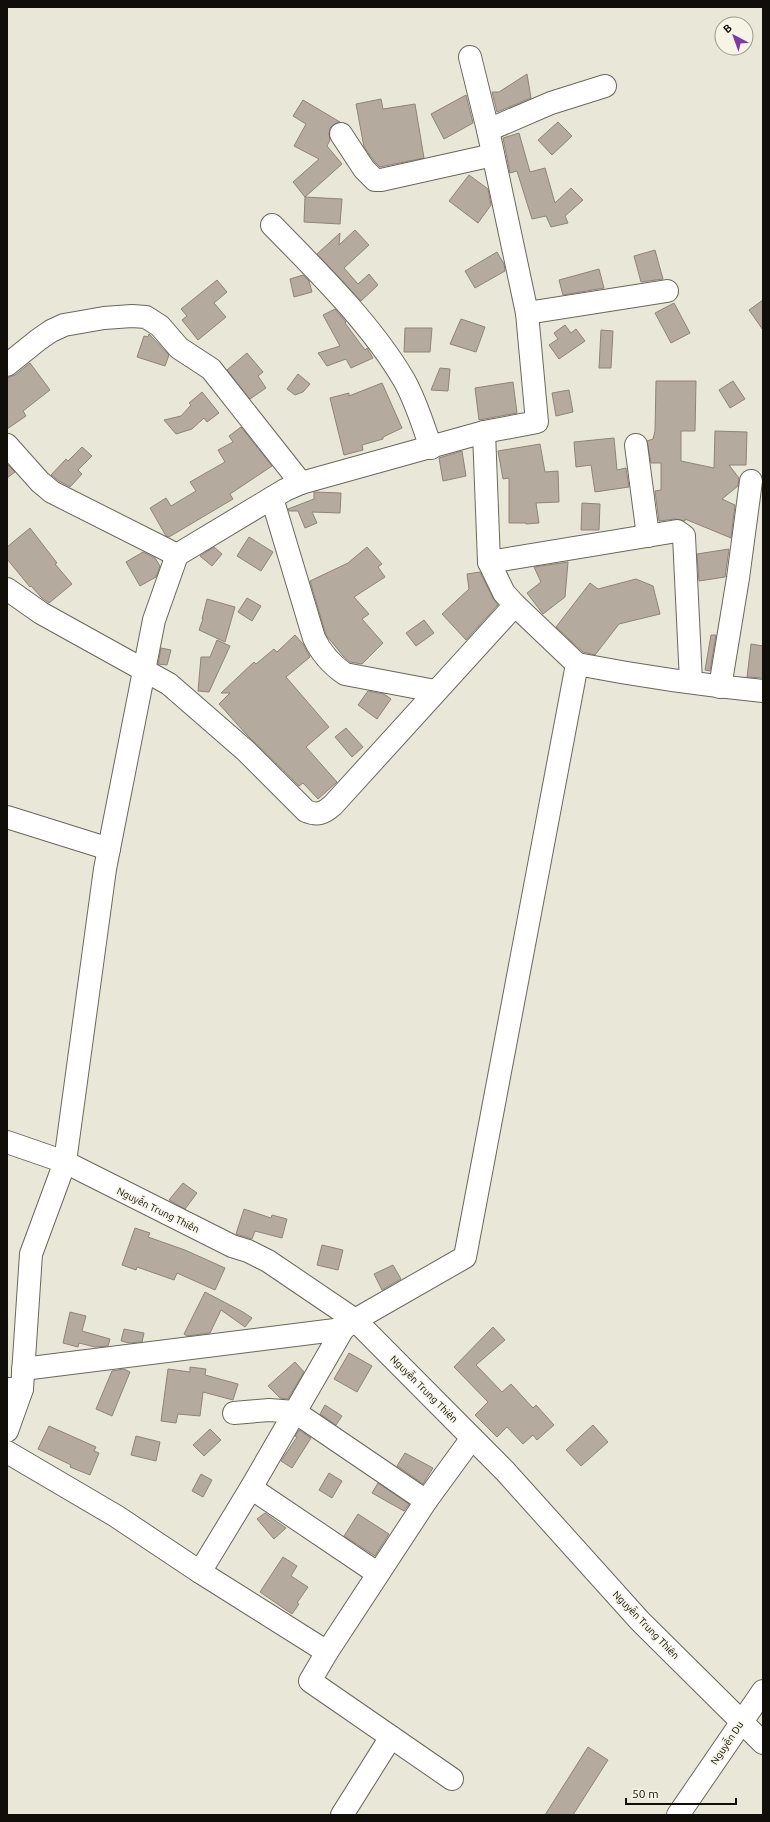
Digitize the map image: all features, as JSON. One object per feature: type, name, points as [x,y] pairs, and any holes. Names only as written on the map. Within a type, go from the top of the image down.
[{"type":"street","points":[[7,1431],[17,1382],[31,1254],[65,1162],[109,849],[154,620],[177,555],[272,498],[301,483],[484,432],[538,422],[527,313],[488,130],[470,57]]},
{"type":"street","points":[[488,130],[551,103],[605,86]]},
{"type":"street","points":[[341,134],[364,168],[375,180],[381,180],[493,155]]},
{"type":"street","points":[[272,225],[352,310],[391,360],[405,381],[416,403],[431,448]]},
{"type":"street","points":[[527,313],[667,291]]},
{"type":"street","points":[[7,365],[38,340],[51,331],[64,325],[104,318],[132,316],[146,317],[160,326],[179,348],[211,369],[301,483]]},
{"type":"street","points":[[484,432],[489,562],[504,593],[577,664],[623,673],[720,687],[763,691]]},
{"type":"street","points":[[7,445],[40,482],[52,492],[177,555]]},
{"type":"street","points":[[636,445],[648,536]]},
{"type":"street","points":[[720,687],[738,578],[751,481]]},
{"type":"street","points":[[272,498],[314,638],[326,657],[337,669],[345,674],[435,691]]},
{"type":"street","points":[[489,562],[677,531],[684,536],[691,682]]},
{"type":"street","points":[[7,589],[41,613],[160,678],[175,689],[246,751],[306,811],[312,814],[320,814],[327,811],[333,805],[435,691],[515,605]]},
{"type":"street","points":[[17,1382],[349,1325],[465,1257],[577,664]]},
{"type":"street","points":[[7,817],[109,849]]},
{"type":"street","name":"Nguyễn Trung Thiên","points":[[7,1142],[65,1162],[225,1243],[248,1251],[268,1261],[349,1325],[472,1438],[505,1471],[640,1621],[763,1743]]},
{"type":"street","points":[[200,1572],[295,1412],[349,1325]]},
{"type":"street","points":[[234,1413],[269,1410],[295,1412],[426,1500]]},
{"type":"street","points":[[452,1779],[310,1681],[377,1573],[426,1500],[472,1438]]},
{"type":"street","points":[[7,1452],[116,1516],[200,1572],[327,1652]]},
{"type":"street","points":[[250,1488],[377,1573]]},
{"type":"street","name":"Nguyễn Du","points":[[678,1815],[763,1691]]},
{"type":"street","points":[[342,1815],[391,1737]]},
{"type":"building","points":[[527,74],[531,98],[497,112],[492,92],[499,92]]},
{"type":"building","points":[[466,95],[473,123],[444,139],[431,114]]},
{"type":"building","points":[[381,99],[383,109],[415,104],[424,158],[380,167],[374,161],[364,147],[356,104]]},
{"type":"building","points":[[303,100],[340,122],[334,124],[330,128],[330,140],[327,146],[342,164],[305,197],[293,182],[319,159],[294,146],[306,124],[293,116]]},
{"type":"building","points":[[558,122],[572,136],[552,155],[538,140]]},
{"type":"building","points":[[519,133],[530,172],[545,168],[555,203],[571,188],[583,200],[565,216],[568,223],[551,227],[546,216],[532,219],[517,171],[510,173],[503,138]]},
{"type":"building","points":[[469,175],[488,189],[491,205],[478,223],[449,201]]},
{"type":"building","points":[[305,197],[342,199],[340,224],[304,222]]},
{"type":"building","points":[[355,230],[369,245],[344,268],[358,284],[369,274],[378,285],[361,301],[317,254],[340,233],[339,245]]},
{"type":"building","points":[[655,250],[663,279],[641,282],[634,256]]},
{"type":"building","points":[[497,252],[504,264],[505,271],[475,288],[465,271]]},
{"type":"building","points":[[599,269],[604,288],[563,295],[559,280]]},
{"type":"building","points":[[303,275],[309,281],[312,292],[294,297],[290,279]]},
{"type":"building","points":[[217,280],[227,292],[214,303],[226,317],[198,340],[182,320],[187,316],[181,309]]},
{"type":"building","points":[[763,300],[763,330],[749,310]]},
{"type":"building","points":[[674,303],[690,333],[671,343],[655,313]]},
{"type":"building","points":[[335,309],[346,322],[345,323],[365,350],[367,348],[373,358],[351,368],[346,359],[327,366],[318,353],[340,346],[323,315]]},
{"type":"building","points":[[461,319],[485,327],[476,352],[450,344]]},
{"type":"building","points":[[565,325],[571,333],[576,329],[585,341],[559,359],[549,345],[558,339],[554,333]]},
{"type":"building","points":[[405,328],[432,328],[430,352],[404,352]]},
{"type":"building","points":[[601,330],[613,331],[611,368],[599,368]]},
{"type":"building","points":[[149,334],[169,355],[165,366],[137,357],[144,336],[148,337]]},
{"type":"building","points":[[247,353],[263,372],[258,376],[266,388],[250,399],[227,370]]},
{"type":"building","points":[[30,363],[50,390],[23,411],[26,416],[7,429],[7,378],[15,375]]},
{"type":"building","points":[[440,368],[450,369],[448,391],[431,390]]},
{"type":"building","points":[[298,374],[310,384],[303,392],[295,395],[287,389]]},
{"type":"building","points":[[656,381],[696,381],[695,431],[681,431],[681,461],[714,468],[715,431],[747,432],[746,465],[729,465],[739,478],[738,486],[722,499],[735,505],[731,538],[685,519],[685,521],[675,519],[659,521],[655,491],[661,490],[661,463],[651,463],[647,441],[653,439],[655,431]]},
{"type":"building","points":[[733,381],[745,399],[730,408],[719,390]]},
{"type":"building","points":[[513,382],[517,413],[479,420],[475,388]]},
{"type":"building","points":[[382,383],[402,428],[383,437],[383,439],[362,445],[363,450],[344,455],[330,398],[349,393],[349,396]]},
{"type":"building","points":[[569,390],[573,412],[556,416],[552,393]]},
{"type":"building","points":[[202,392],[219,413],[207,422],[204,418],[192,429],[176,434],[164,420],[181,416],[191,405],[189,403]]},
{"type":"building","points":[[241,427],[272,466],[230,494],[233,499],[169,537],[166,536],[150,508],[166,498],[171,506],[196,491],[190,482],[225,462],[218,450],[233,442],[229,436]]},
{"type":"building","points":[[614,438],[617,470],[626,468],[629,487],[595,492],[591,465],[576,467],[574,442]]},
{"type":"building","points":[[540,444],[545,472],[558,471],[559,502],[536,503],[539,523],[509,523],[509,478],[503,479],[498,451]]},
{"type":"building","points":[[82,447],[92,456],[78,470],[82,474],[70,487],[51,475],[66,459],[68,461]]},
{"type":"building","points":[[462,451],[466,476],[443,481],[439,458]]},
{"type":"building","points":[[7,464],[15,472],[7,478]]},
{"type":"building","points":[[314,492],[341,493],[340,513],[312,512],[317,523],[305,528],[298,511],[289,511],[288,509],[314,499]]},
{"type":"building","points":[[582,503],[600,504],[599,530],[581,530]]},
{"type":"building","points":[[30,528],[57,563],[55,564],[72,584],[49,603],[31,586],[30,587],[7,559],[7,547]]},
{"type":"building","points":[[249,537],[273,552],[261,571],[237,556]]},
{"type":"building","points":[[214,547],[222,554],[212,566],[200,556]]},
{"type":"building","points":[[367,547],[382,564],[378,567],[385,577],[354,597],[369,614],[362,619],[383,643],[362,664],[350,662],[326,635],[310,581],[348,563]]},
{"type":"building","points":[[729,549],[725,577],[699,581],[697,554]]},
{"type":"building","points":[[143,552],[155,558],[160,566],[156,577],[140,586],[126,562]]},
{"type":"building","points":[[568,562],[565,597],[543,614],[527,593],[541,582],[534,567]]},
{"type":"building","points":[[480,572],[498,605],[466,640],[442,614],[469,589],[467,574]]},
{"type":"building","points":[[636,579],[653,586],[660,614],[619,624],[595,655],[583,652],[556,627],[590,583],[598,589]]},
{"type":"building","points":[[247,598],[261,606],[252,621],[238,612]]},
{"type":"building","points":[[207,599],[235,607],[225,642],[199,630]]},
{"type":"building","points":[[424,620],[434,633],[416,646],[406,633]]},
{"type":"building","points":[[295,635],[303,644],[310,657],[286,677],[329,727],[306,747],[337,782],[318,799],[303,783],[299,786],[246,734],[219,704],[230,693],[221,693],[254,662],[256,664],[274,649],[277,652]]},
{"type":"building","points":[[711,635],[716,635],[710,671],[705,670]]},
{"type":"building","points":[[217,640],[230,646],[209,692],[198,691],[201,657],[210,657]]},
{"type":"building","points":[[751,644],[763,646],[763,678],[747,677]]},
{"type":"building","points":[[161,648],[171,650],[167,665],[158,664]]},
{"type":"building","points":[[368,691],[384,694],[391,699],[377,719],[358,705]]},
{"type":"building","points":[[346,728],[363,747],[352,757],[335,737]]},
{"type":"building","points":[[183,1183],[197,1193],[185,1209],[169,1200]]},
{"type":"building","points":[[244,1209],[271,1218],[272,1215],[287,1219],[282,1238],[255,1231],[252,1239],[236,1234]]},
{"type":"building","points":[[135,1228],[150,1233],[148,1237],[185,1250],[225,1268],[215,1290],[177,1273],[174,1280],[137,1267],[136,1270],[122,1265]]},
{"type":"building","points":[[322,1245],[343,1250],[338,1270],[317,1265]]},
{"type":"building","points":[[393,1265],[401,1279],[382,1290],[374,1274]]},
{"type":"building","points":[[205,1292],[252,1318],[245,1327],[221,1310],[210,1333],[187,1336],[184,1334]]},
{"type":"building","points":[[70,1312],[86,1316],[82,1331],[110,1339],[108,1346],[95,1347],[79,1343],[78,1347],[63,1343]]},
{"type":"building","points":[[493,1327],[505,1340],[476,1365],[502,1392],[511,1384],[533,1408],[536,1405],[554,1425],[537,1440],[533,1435],[523,1444],[507,1427],[497,1437],[475,1415],[488,1402],[454,1367]]},
{"type":"building","points":[[124,1329],[144,1333],[142,1342],[129,1343],[121,1341]]},
{"type":"building","points":[[349,1353],[372,1366],[357,1392],[334,1379]]},
{"type":"building","points":[[295,1362],[304,1372],[288,1399],[280,1398],[268,1386]]},
{"type":"building","points":[[190,1367],[206,1369],[205,1375],[238,1384],[233,1400],[203,1392],[200,1416],[178,1414],[176,1423],[161,1421],[168,1369],[190,1372]]},
{"type":"building","points":[[124,1369],[130,1372],[112,1416],[96,1409],[112,1371]]},
{"type":"building","points":[[325,1405],[342,1416],[336,1425],[320,1414]]},
{"type":"building","points":[[593,1425],[608,1442],[581,1466],[566,1450]]},
{"type":"building","points":[[49,1426],[96,1447],[94,1451],[99,1453],[90,1475],[70,1467],[71,1465],[38,1449]]},
{"type":"building","points":[[210,1429],[221,1440],[204,1456],[193,1445]]},
{"type":"building","points":[[299,1430],[311,1438],[292,1468],[281,1461],[297,1437],[295,1436]]},
{"type":"building","points":[[136,1436],[160,1442],[156,1461],[131,1455]]},
{"type":"building","points":[[405,1453],[433,1468],[423,1484],[397,1466]]},
{"type":"building","points":[[329,1473],[342,1481],[332,1498],[319,1490]]},
{"type":"building","points":[[201,1474],[212,1480],[203,1497],[192,1491]]},
{"type":"building","points":[[378,1483],[409,1504],[404,1511],[372,1493]]},
{"type":"building","points":[[265,1513],[286,1528],[274,1539],[257,1519]]},
{"type":"building","points":[[358,1514],[389,1534],[375,1556],[344,1536]]},
{"type":"building","points":[[283,1557],[297,1566],[291,1576],[308,1587],[297,1603],[299,1604],[292,1614],[260,1592]]},
{"type":"building","points":[[588,1747],[608,1760],[573,1815],[545,1815]]}]
